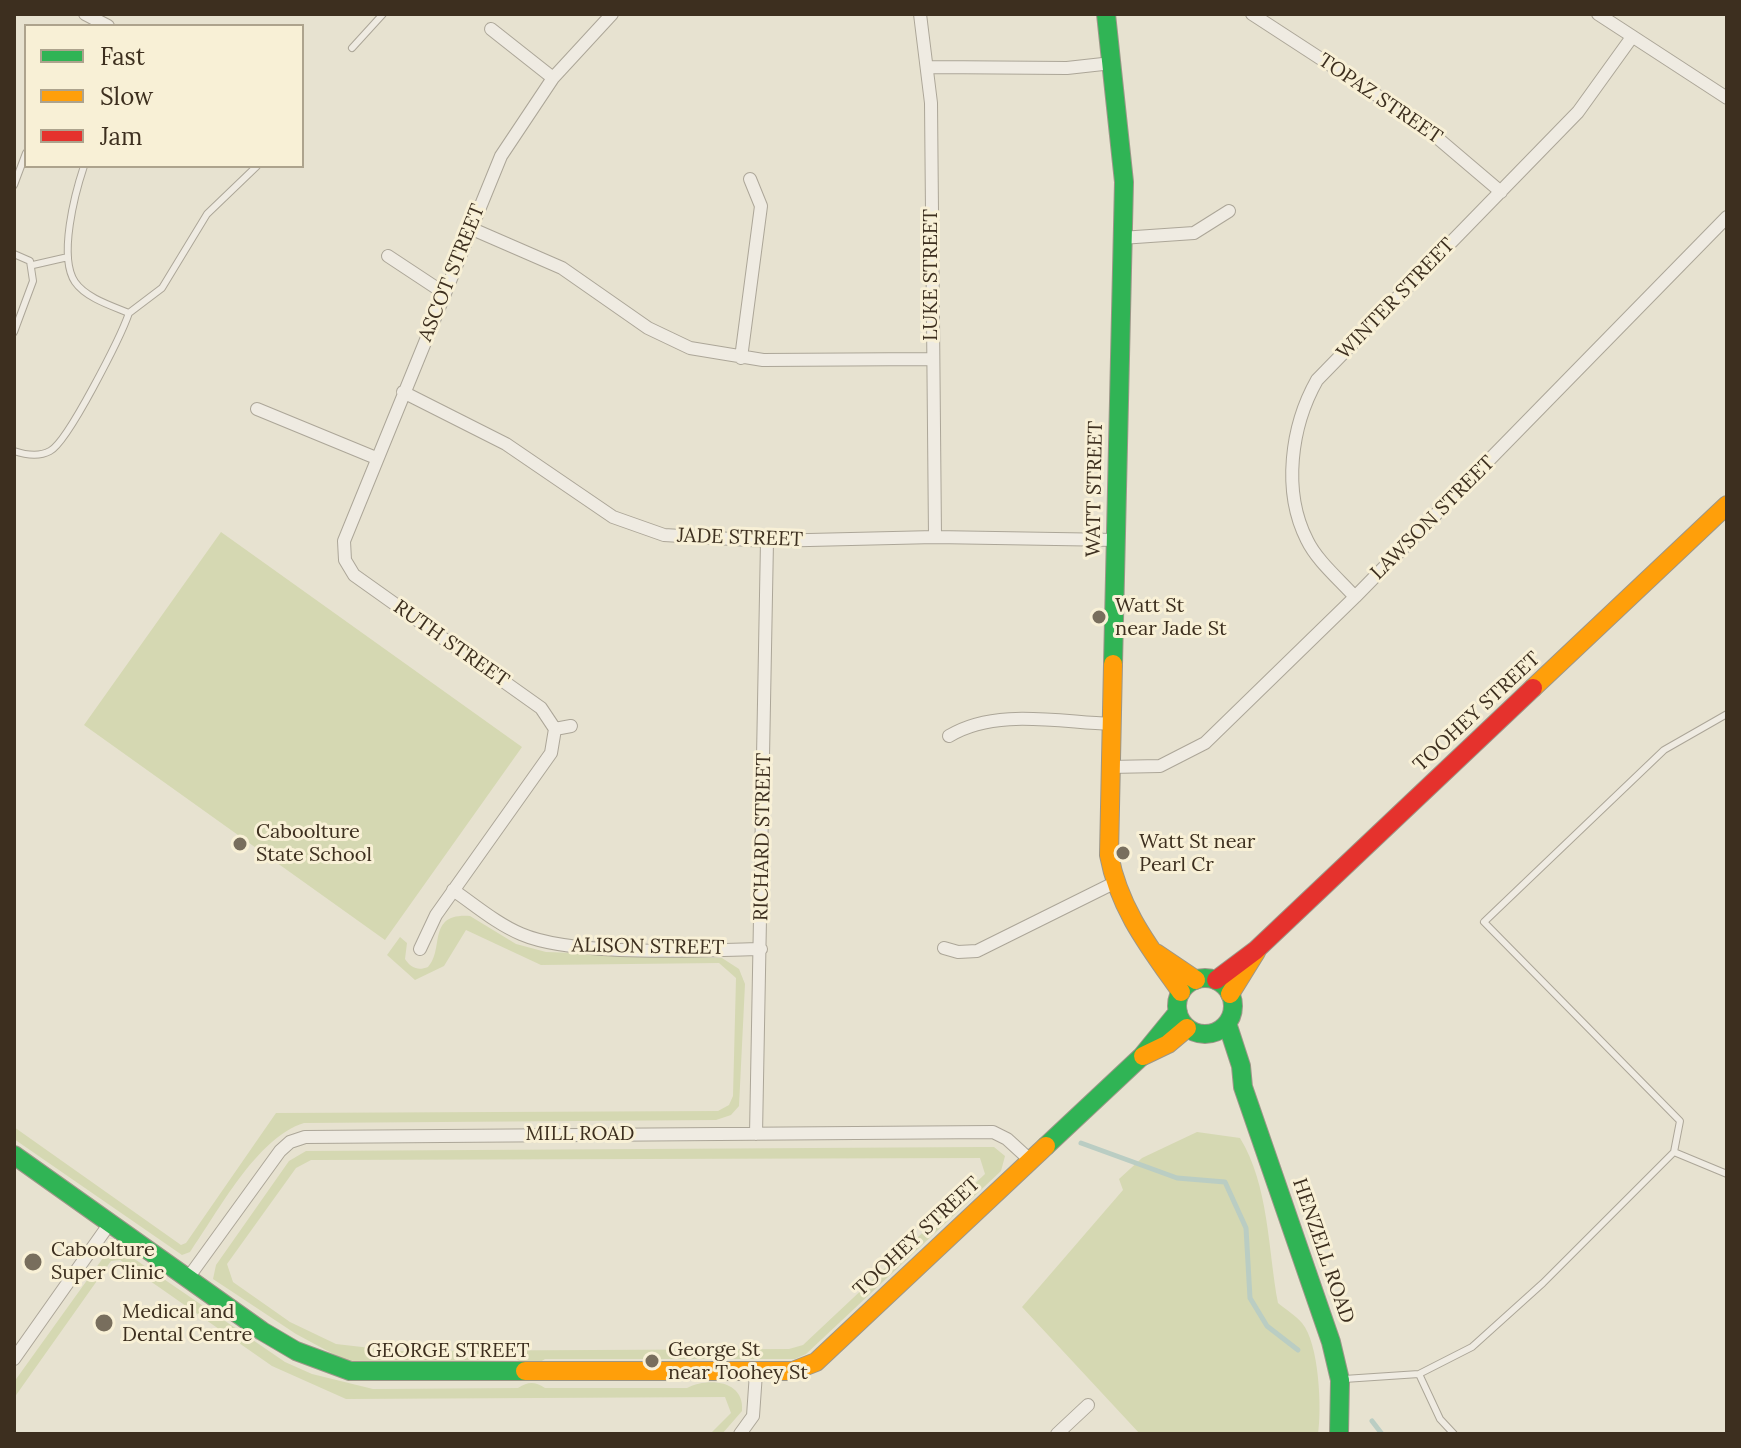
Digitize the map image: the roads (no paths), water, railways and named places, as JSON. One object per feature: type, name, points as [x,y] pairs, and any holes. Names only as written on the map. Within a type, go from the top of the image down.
[{"type":"street","points":[[85,14],[104,24]]},
{"type":"street","name":"ASCOT STREET","points":[[345,560],[348,527],[501,156],[553,78],[612,14]]},
{"type":"street","name":"LUKE STREET","points":[[920,14],[929,67],[935,537]]},
{"type":"street","name":"WATT STREET","points":[[1106,14],[1124,182],[1108,828],[1114,883],[1127,915],[1156,953],[1188,986]]},
{"type":"street","name":"TOPAZ STREET","points":[[1252,14],[1421,124],[1501,192]]},
{"type":"street","points":[[1598,14],[1727,98]]},
{"type":"street","points":[[491,29],[553,78]]},
{"type":"street","name":"WINTER STREET","points":[[1355,597],[1307,542],[1298,514],[1293,457],[1302,406],[1317,380],[1578,112],[1632,37]]},
{"type":"street","points":[[929,67],[1067,68],[1112,63]]},
{"type":"street","points":[[741,358],[761,206],[750,179]]},
{"type":"street","points":[[1121,238],[1194,233],[1229,211]]},
{"type":"street","name":"LAWSON STREET","points":[[1110,767],[1160,766],[1205,743],[1355,597],[1727,217]]},
{"type":"street","points":[[470,228],[562,268],[667,340],[741,358],[931,359]]},
{"type":"street","points":[[388,256],[444,293]]},
{"type":"street","name":"JADE STREET","points":[[403,392],[506,444],[583,499],[637,528],[686,538],[767,541],[935,537],[1116,540]]},
{"type":"street","points":[[257,409],[376,458]]},
{"type":"street","name":"TOOHEY STREET","points":[[1216,980],[1256,950],[1727,505]]},
{"type":"street","name":"RICHARD STREET","points":[[756,1134],[767,541]]},
{"type":"street","name":"RUTH STREET","points":[[345,560],[366,584],[541,708],[555,729]]},
{"type":"street","points":[[949,736],[966,725],[986,720],[1110,724]]},
{"type":"street","points":[[420,949],[427,930],[453,890],[551,753],[555,729],[571,726]]},
{"type":"street","points":[[944,948],[958,952],[977,951],[1114,883]]},
{"type":"street","name":"ALISON STREET","points":[[453,890],[519,933],[543,942],[581,947],[761,949]]},
{"type":"street","name":"TOOHEY STREET","points":[[1230,994],[1256,950]]},
{"type":"street","points":[[1216,980],[1230,994],[1233,1009],[1220,1028],[1199,1033],[1183,1020],[1188,986],[1216,980]]},
{"type":"street","name":"TOOHEY STREET","points":[[756,1373],[793,1371],[816,1362],[1142,1056],[1168,1044],[1183,1020]]},
{"type":"street","name":"HENZELL ROAD","points":[[1220,1028],[1241,1066],[1243,1087],[1331,1342],[1340,1380],[1339,1434]]},
{"type":"street","name":"MILL ROAD","points":[[188,1278],[280,1151],[290,1142],[305,1137],[993,1132],[1007,1139],[1030,1160]]},
{"type":"street","name":"GEORGE STREET","points":[[14,1155],[296,1351],[350,1371],[756,1373]]},
{"type":"street","points":[[14,1359],[110,1223]]},
{"type":"street","points":[[740,1434],[753,1416],[756,1373]]},
{"type":"street","points":[[1057,1434],[1088,1405]]},
{"type":"lane","points":[[352,48],[383,14]]},
{"type":"lane","points":[[14,185],[24,158]]},
{"type":"lane","points":[[83,168],[77,188],[68,257],[70,270],[81,288],[129,313]]},
{"type":"lane","points":[[14,451],[37,455],[57,447],[75,423],[129,313],[162,288],[207,214],[255,168]]},
{"type":"lane","points":[[14,254],[33,265],[68,257]]},
{"type":"lane","points":[[14,332],[33,281],[33,265]]},
{"type":"lane","points":[[1340,1380],[1419,1374],[1472,1347],[1543,1283],[1674,1152],[1680,1121],[1484,922],[1664,750],[1727,714]]},
{"type":"lane","points":[[1674,1152],[1727,1174]]},
{"type":"lane","points":[[1419,1374],[1440,1419],[1454,1434]]},
{"type":"waterway","points":[[1081,1143],[1177,1178],[1225,1182],[1246,1228],[1250,1298],[1267,1326],[1298,1350]]},
{"type":"waterway","points":[[1372,1421],[1382,1434]]},
{"type":"place","name":"Watt St near Jade St","points":[[1099,617]]},
{"type":"place","name":"Caboolture State School","points":[[240,844]]},
{"type":"place","name":"Watt St near Pearl Cr","points":[[1123,853]]},
{"type":"place","name":"Caboolture Super Clinic","points":[[33,1262]]},
{"type":"place","name":"Medical and Dental Centre","points":[[104,1323]]},
{"type":"place","name":"George St near Toohey St","points":[[652,1361]]}]
